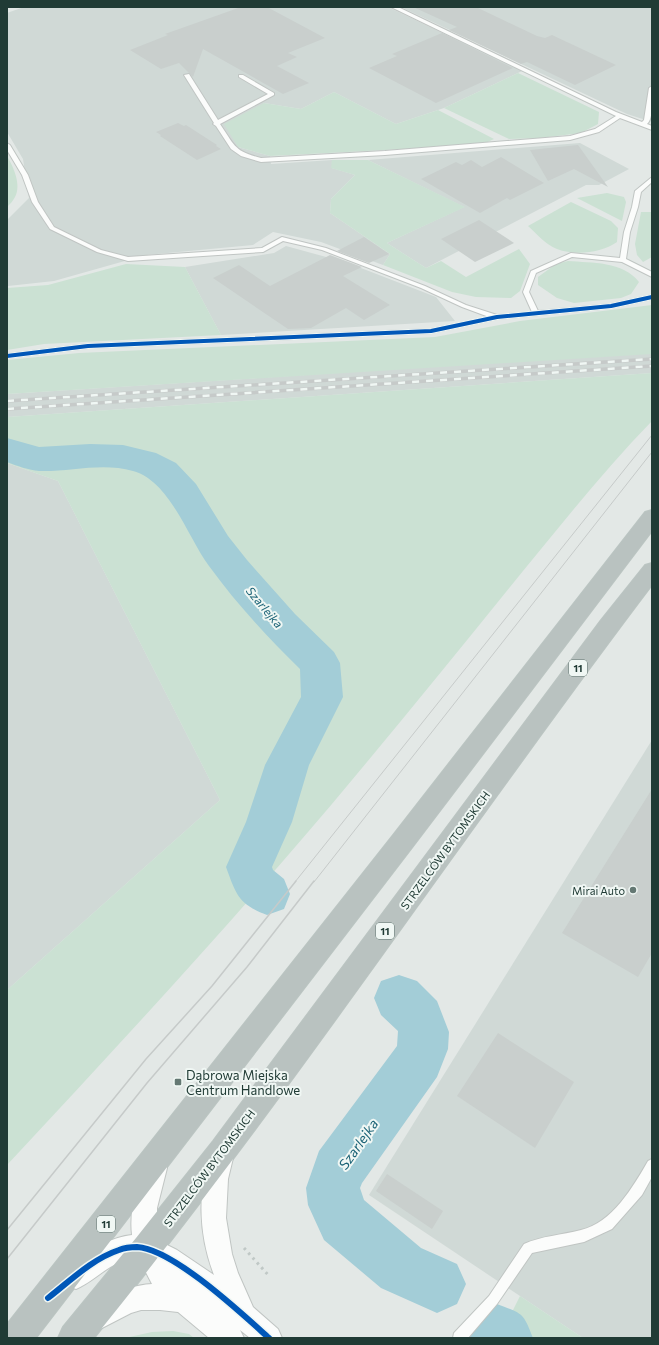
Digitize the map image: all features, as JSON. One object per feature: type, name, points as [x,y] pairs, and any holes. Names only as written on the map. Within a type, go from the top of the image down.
[{"type":"highway","name":"11","points":[[16,1338],[652,518]]},
{"type":"highway","name":"STRZELCÓW BYTOMSKICH","points":[[77,1333],[147,1249],[223,1152],[609,626],[652,570]]},
{"type":"street","points":[[163,1149],[152,1176],[144,1213],[144,1231],[147,1249],[155,1266],[167,1282],[185,1301],[231,1338]]},
{"type":"street","points":[[223,1152],[216,1175],[214,1197],[215,1238],[222,1263],[244,1315]]},
{"type":"street","points":[[48,1298],[94,1261],[117,1250],[137,1246],[163,1255],[212,1288],[269,1338]]},
{"type":"street","points":[[77,1333],[119,1304],[143,1296],[162,1296],[185,1301]]},
{"type":"lane","points":[[394,7],[620,115],[652,128]]},
{"type":"lane","points":[[187,75],[216,124],[233,148],[243,155],[261,160],[385,153],[570,138],[588,135],[604,128],[620,115]]},
{"type":"lane","points":[[216,124],[272,94],[241,76]]},
{"type":"lane","points":[[643,124],[647,121],[652,88]]},
{"type":"lane","points":[[7,145],[25,175],[35,202],[52,228],[99,251],[128,259],[263,250],[282,239],[324,249],[423,286],[464,306],[497,317]]},
{"type":"lane","points":[[623,260],[627,232],[638,192],[652,179]]},
{"type":"lane","points":[[536,313],[526,292],[533,272],[571,255],[623,260],[652,275]]},
{"type":"lane","points":[[7,356],[88,346],[431,331],[497,317],[610,306],[652,297]]},
{"type":"lane","points":[[459,1338],[493,1300],[528,1248],[584,1236],[608,1225],[638,1191],[652,1165]]},
{"type":"path","points":[[241,1245],[270,1277]]},
{"type":"shaded area","points":[[24,7],[388,7],[522,71],[444,108],[396,124],[334,92],[301,109],[264,103],[238,147],[270,156],[271,164],[332,160],[332,168],[355,175],[331,199],[330,213],[390,254],[383,265],[321,242],[273,232],[253,245],[146,255],[54,281],[8,286],[7,220],[29,198],[23,159],[7,132],[7,13]]},
{"type":"shaded area","points":[[401,7],[652,7],[652,122],[627,114]]},
{"type":"shaded area","points":[[580,143],[629,169],[599,185],[586,185],[426,268],[387,243],[464,207],[368,160]]},
{"type":"shaded area","points":[[286,246],[348,263],[436,297],[455,321],[221,335],[185,267],[274,253]]},
{"type":"shaded area","points":[[652,353],[652,373],[7,417],[7,394]]},
{"type":"shaded area","points":[[7,463],[58,481],[220,800],[7,990]]},
{"type":"shaded area","points":[[652,740],[652,1338],[583,1338],[369,1195]]},
{"type":"green space","points":[[518,73],[599,112],[598,124],[581,133],[540,138],[509,139],[444,108]]},
{"type":"green space","points":[[334,92],[396,124],[438,110],[494,139],[481,145],[270,156],[238,147],[224,124],[264,103],[301,109]]},
{"type":"green space","points":[[7,156],[14,170],[18,187],[15,197],[7,207]]},
{"type":"green space","points":[[332,160],[368,160],[465,207],[387,243],[426,268],[441,261],[466,277],[519,249],[530,264],[520,291],[511,298],[476,297],[452,292],[383,265],[390,254],[330,213],[331,199],[355,175],[331,168]]},
{"type":"green space","points":[[607,193],[624,197],[626,202],[622,221],[577,198]]},
{"type":"green space","points":[[571,202],[611,221],[618,228],[617,242],[611,246],[596,251],[580,253],[564,251],[557,249],[541,239],[528,226]]},
{"type":"green space","points":[[641,212],[652,212],[652,257],[643,262],[637,255],[635,244]]},
{"type":"green space","points":[[568,261],[606,264],[625,270],[639,282],[631,294],[621,298],[574,303],[557,298],[538,285],[538,277],[556,264]]},
{"type":"green space","points":[[126,264],[185,267],[221,335],[44,344],[7,350],[7,288],[48,285]]},
{"type":"green space","points":[[652,305],[652,354],[7,394],[7,360],[79,353],[435,337],[520,321]]},
{"type":"green space","points":[[652,373],[652,421],[586,494],[378,749],[272,874],[141,1021],[7,1165],[7,990],[220,800],[58,481],[7,463],[7,417]]},
{"type":"green space","points":[[520,1296],[583,1338],[499,1338]]},
{"type":"green space","points":[[173,1331],[189,1334],[194,1338],[125,1338],[152,1332]]},
{"type":"building","points":[[241,7],[267,7],[325,38],[288,53],[297,57],[277,66],[309,83],[283,94],[203,49],[193,77],[179,63],[161,69],[130,50],[168,35],[165,34]]},
{"type":"building","points":[[413,7],[476,7],[537,36],[545,38],[552,35],[616,65],[575,85],[527,62],[521,64],[449,30],[457,27]]},
{"type":"building","points":[[442,33],[513,68],[436,103],[369,68],[397,56],[392,54]]},
{"type":"building","points":[[178,123],[184,126],[186,125],[221,149],[197,160],[156,132]]},
{"type":"building","points":[[578,145],[608,187],[574,169],[548,181],[530,150]]},
{"type":"building","points":[[501,157],[544,183],[510,200],[507,198],[480,213],[421,179],[456,162],[462,165],[471,160],[482,167]]},
{"type":"building","points":[[479,220],[514,243],[475,262],[441,239]]},
{"type":"building","points":[[364,237],[389,254],[369,263],[337,251]]},
{"type":"building","points":[[330,255],[362,267],[343,276],[390,305],[364,320],[346,308],[311,328],[288,329],[213,278],[239,265],[270,286]]},
{"type":"building","points":[[652,789],[652,953],[638,977],[562,933]]},
{"type":"building","points":[[498,1033],[574,1082],[535,1148],[457,1096]]},
{"type":"building","points":[[387,1174],[443,1211],[432,1229],[376,1191]]},
{"type":"waterway","name":"Szarlejka","points":[[7,450],[27,457],[39,459],[90,456],[123,457],[143,461],[164,472],[174,481],[183,493],[222,556],[233,570],[281,625],[320,663],[322,697],[287,765],[269,822],[249,867],[255,883],[267,894]]},
{"type":"waterway","name":"Szarlejka","points":[[399,998],[414,1011],[422,1024],[424,1039],[419,1059],[338,1170],[333,1188],[336,1205],[344,1220],[401,1268],[437,1284]]},
{"type":"waterway","name":"Szarlejka","points":[[497,1333],[504,1338]]},
{"type":"tram line","points":[[295,882],[652,435]]},
{"type":"tram line","points":[[314,882],[652,452]]},
{"type":"tram line","points":[[7,1230],[146,1059],[212,986],[296,881]]},
{"type":"tram line","points":[[7,1259],[147,1083],[247,967],[314,881]]},
{"type":"railway","points":[[7,401],[652,359]]},
{"type":"railway","points":[[7,409],[652,366]]},
{"type":"cycle path","points":[[7,356],[88,346],[431,331],[497,317],[611,306],[652,297]]},
{"type":"cycle path","points":[[48,1298],[80,1272],[98,1260],[118,1250],[137,1247],[151,1250],[186,1270],[243,1314],[269,1338]]},
{"type":"place","name":"Mirai Auto","points":[[633,890]]},
{"type":"place","name":"Dąbrowa Miejska Centrum Handlowe","points":[[178,1082]]}]
